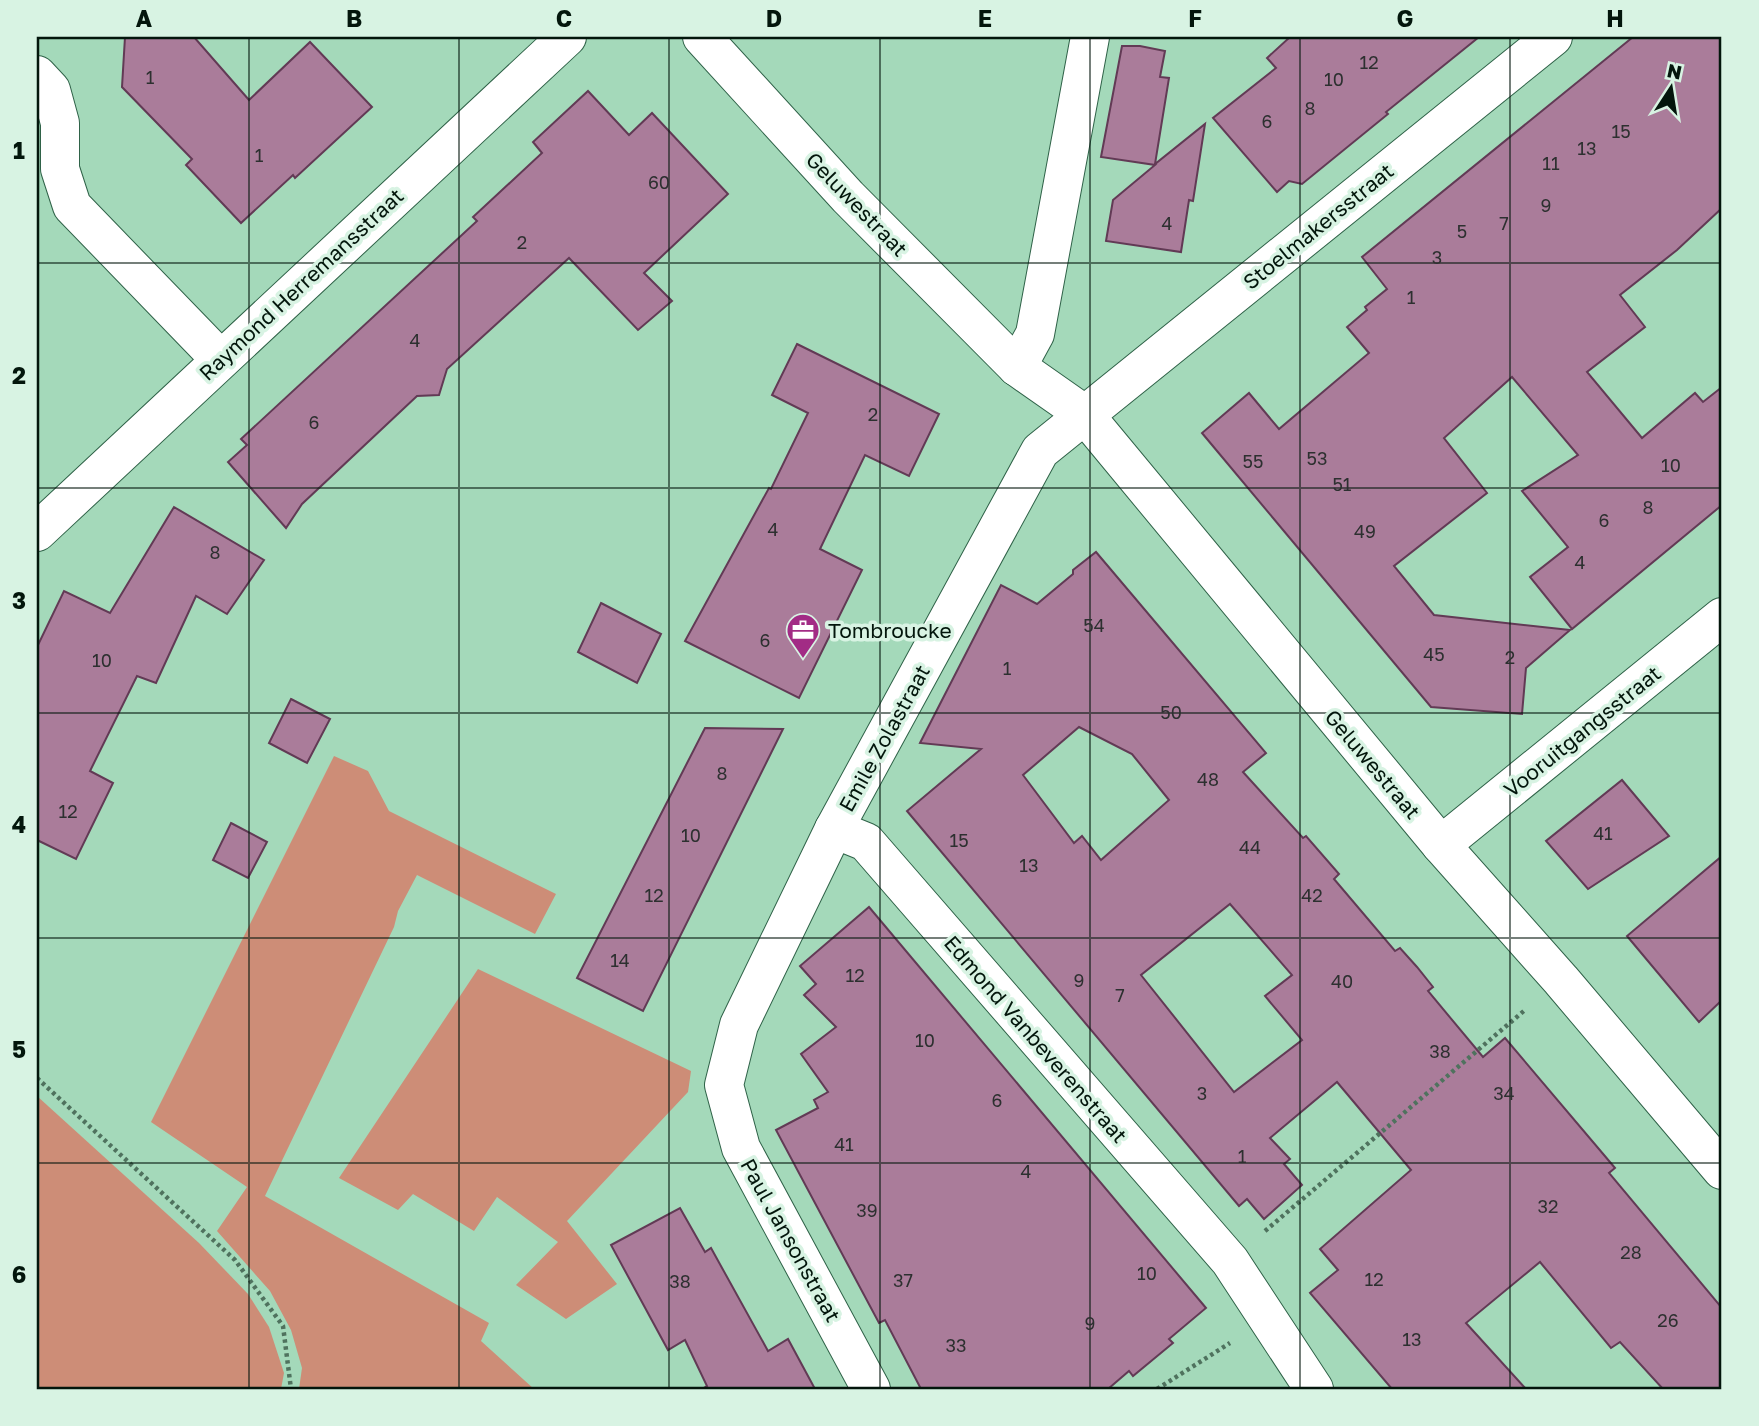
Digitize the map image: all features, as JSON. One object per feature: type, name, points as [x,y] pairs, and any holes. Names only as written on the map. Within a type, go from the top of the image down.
[{"type":"street","name":"Raymond Herremansstraat","points":[[37,532],[567,37]]},
{"type":"street","name":"Geluwestraat","points":[[702,37],[848,197],[1017,368],[1084,414],[1441,845],[1561,980],[1722,1170]]},
{"type":"street","points":[[1017,368],[1035,334],[1090,37]]},
{"type":"street","name":"Stoelmakersstraat","points":[[1084,414],[1553,37]]},
{"type":"street","points":[[37,75],[51,90],[60,123],[60,169],[72,205],[220,359]]},
{"type":"street","name":"Emile Zolastraat","points":[[724,1085],[739,1025],[834,829],[1040,451],[1084,414]]},
{"type":"street","name":"Vooruitgangsstraat","points":[[1441,845],[1722,617]]},
{"type":"street","name":"Edmond Vanbeverenstraat","points":[[834,829],[866,842],[1230,1261],[1314,1389]]},
{"type":"street","name":"Paul Jansonstraat","points":[[724,1085],[741,1148],[872,1389]]},
{"type":"path","points":[[1230,1261],[1561,980]]},
{"type":"path","points":[[37,1078],[235,1260],[283,1326],[291,1389]]},
{"type":"path","points":[[1157,1389],[1266,1319]]},
{"type":"shaded area","points":[[334,756],[368,771],[389,811],[556,894],[535,934],[417,875],[265,1196],[489,1323],[481,1341],[534,1389],[299,1389],[302,1368],[291,1330],[270,1291],[217,1231],[247,1187],[151,1122]]},
{"type":"shaded area","points":[[478,969],[691,1071],[688,1092],[567,1221],[617,1284],[566,1319],[516,1285],[558,1242],[497,1197],[474,1231],[413,1194],[398,1210],[339,1178]]},
{"type":"shaded area","points":[[37,1096],[199,1243],[248,1294],[269,1327],[284,1373],[281,1389],[37,1389]]},
{"type":"building","points":[[125,37],[194,37],[249,100],[310,42],[372,107],[295,178],[293,175],[241,223],[186,165],[192,159],[122,87]]},
{"type":"building","points":[[1290,37],[1479,37],[1302,184],[1289,181],[1277,192],[1213,118],[1276,68],[1267,58]]},
{"type":"building","points":[[1633,37],[1722,37],[1722,208],[1677,250],[1620,295],[1645,327],[1587,372],[1642,438],[1695,393],[1703,402],[1722,387],[1722,505],[1572,629],[1530,577],[1568,547],[1522,491],[1578,455],[1512,377],[1444,438],[1487,493],[1394,566],[1434,615],[1570,630],[1526,668],[1522,714],[1431,707],[1202,433],[1249,393],[1279,429],[1369,353],[1347,327],[1367,310],[1365,307],[1387,289],[1362,257]]},
{"type":"building","points":[[1122,46],[1165,51],[1160,77],[1169,78],[1155,164],[1205,124],[1193,201],[1189,200],[1181,252],[1106,241],[1113,200],[1155,165],[1101,157]]},
{"type":"building","points":[[588,91],[629,135],[652,113],[728,194],[644,273],[672,301],[638,330],[569,258],[447,369],[439,395],[417,396],[302,504],[286,528],[228,462],[247,445],[241,439],[477,221],[473,217],[542,153],[533,142]]},
{"type":"building","points":[[797,344],[939,414],[909,476],[865,455],[820,549],[862,570],[799,698],[685,641],[769,488],[771,489],[808,413],[772,395]]},
{"type":"building","points":[[174,507],[264,560],[227,614],[196,596],[156,683],[137,676],[90,771],[113,783],[76,859],[37,840],[37,647],[64,591],[110,613]]},
{"type":"building","points":[[1096,552],[1266,753],[1243,772],[1339,874],[1334,879],[1395,951],[1400,948],[1417,967],[1433,987],[1428,991],[1483,1057],[1505,1038],[1615,1168],[1609,1173],[1722,1308],[1722,1389],[1663,1389],[1620,1342],[1611,1348],[1540,1262],[1466,1323],[1526,1389],[1392,1389],[1310,1293],[1338,1270],[1320,1249],[1411,1170],[1337,1082],[1270,1138],[1290,1159],[1284,1164],[1302,1185],[1264,1219],[1247,1199],[1239,1206],[907,811],[981,749],[920,743],[1001,585],[1037,604],[1073,574],[1073,570]],"holes":[[[1079,727],[1132,754],[1169,800],[1101,860],[1082,836],[1074,843],[1023,775]],[[1230,904],[1292,975],[1265,996],[1302,1040],[1234,1092],[1141,975]]]},
{"type":"building","points":[[601,603],[661,634],[637,683],[578,652]]},
{"type":"building","points":[[291,699],[330,719],[307,763],[269,743]]},
{"type":"building","points":[[705,728],[783,729],[643,1011],[577,978]]},
{"type":"building","points":[[1622,780],[1669,836],[1588,889],[1546,841]]},
{"type":"building","points":[[231,823],[267,842],[248,878],[213,860]]},
{"type":"building","points":[[1722,856],[1722,1000],[1699,1022],[1627,936]]},
{"type":"building","points":[[869,907],[1206,1308],[1169,1339],[1173,1343],[1133,1376],[1129,1371],[1108,1389],[921,1389],[885,1320],[879,1323],[776,1130],[818,1108],[814,1100],[828,1092],[801,1054],[836,1027],[804,995],[816,984],[800,966]]},
{"type":"building","points":[[680,1208],[705,1252],[711,1248],[768,1351],[788,1339],[815,1389],[702,1389],[707,1386],[685,1340],[668,1350],[611,1245]]},
{"type":"place","name":"Tombroucke","points":[[803,660]]}]
